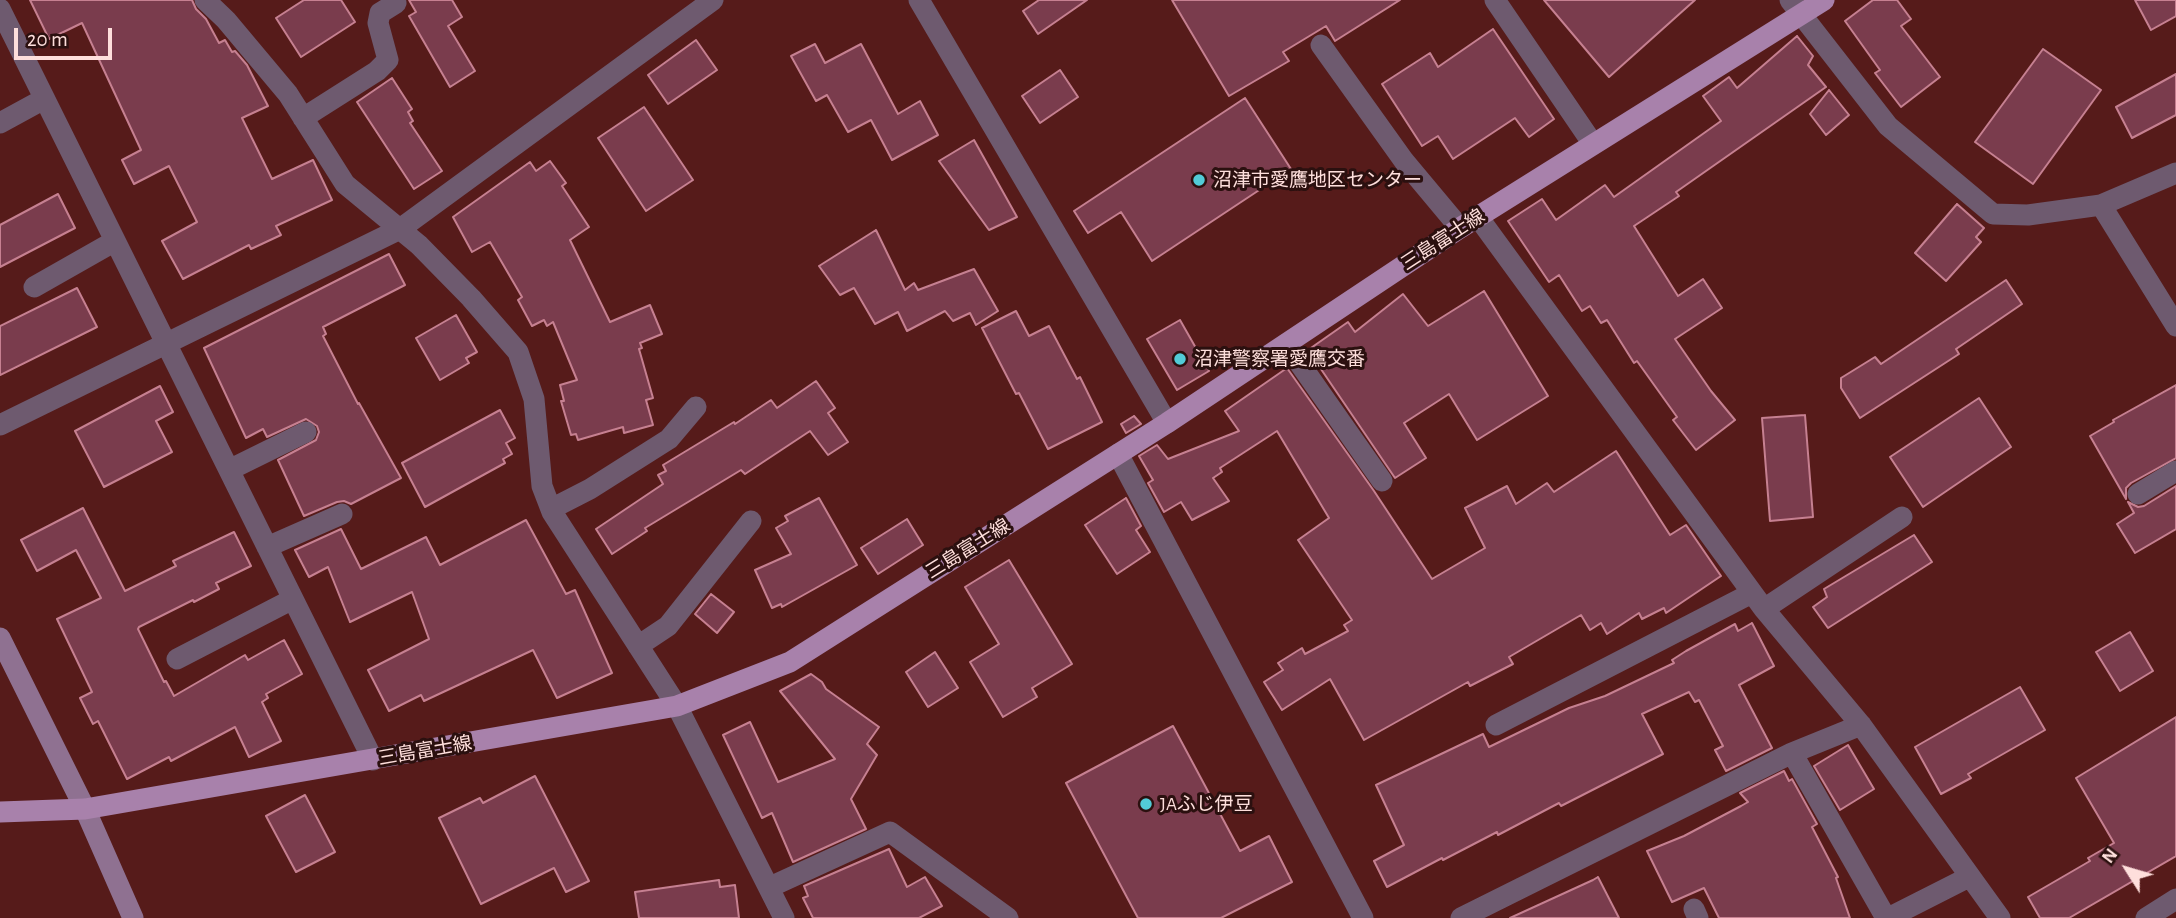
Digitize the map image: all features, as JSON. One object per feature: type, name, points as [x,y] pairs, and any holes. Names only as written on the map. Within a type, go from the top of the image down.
[{"type":"main road","name":"三島富士線","points":[[0,812],[85,809],[677,706],[790,662],[1167,423],[1469,222],[1593,144],[1795,7],[1824,0]]},
{"type":"street","points":[[205,0],[226,20],[288,94],[345,184],[419,245],[519,352],[534,399],[542,486],[551,509],[677,706],[784,918]]},
{"type":"street","points":[[0,425],[400,229],[713,0]]},
{"type":"street","points":[[919,0],[1167,423]]},
{"type":"street","points":[[1495,0],[1593,144]]},
{"type":"street","points":[[303,118],[377,71],[388,60],[378,23],[380,13],[396,3]]},
{"type":"street","points":[[1795,7],[1888,126],[1993,214],[2028,215],[2101,205],[2176,173]]},
{"type":"street","points":[[0,9],[373,760]]},
{"type":"street","points":[[1321,45],[1404,161],[1469,222],[1758,601],[1861,725],[2000,918]]},
{"type":"street","points":[[0,123],[44,99]]},
{"type":"street","points":[[2101,205],[2176,326]]},
{"type":"street","points":[[34,287],[115,241]]},
{"type":"street","points":[[1286,344],[1382,481]]},
{"type":"street","points":[[551,509],[590,489],[669,439],[696,407]]},
{"type":"street","points":[[229,470],[306,432]]},
{"type":"street","points":[[1118,454],[1363,918]]},
{"type":"street","points":[[2138,494],[2176,471]]},
{"type":"street","points":[[267,547],[342,514]]},
{"type":"street","points":[[1496,725],[1758,601],[1902,517]]},
{"type":"street","points":[[638,646],[668,626],[751,521]]},
{"type":"street","points":[[177,659],[293,599]]},
{"type":"street","points":[[0,638],[85,809],[133,918]]},
{"type":"street","points":[[1461,918],[1792,753],[1861,725]]},
{"type":"street","points":[[1792,753],[1887,918],[1969,877]]},
{"type":"street","points":[[770,887],[890,832],[1008,918]]},
{"type":"street","points":[[2146,918],[2176,899]]},
{"type":"building","points":[[30,0],[192,0],[219,43],[225,40],[232,52],[235,51],[247,65],[268,106],[242,118],[272,179],[313,160],[332,200],[276,226],[281,235],[251,249],[249,245],[183,279],[162,241],[197,222],[169,166],[134,184],[122,160],[141,150],[82,23],[49,39]]},
{"type":"building","points":[[304,0],[341,0],[355,22],[301,57],[276,18]]},
{"type":"building","points":[[409,0],[452,0],[462,17],[448,26],[475,71],[450,87],[409,16],[416,12]]},
{"type":"building","points":[[1039,0],[1087,0],[1038,34],[1023,11]]},
{"type":"building","points":[[1172,0],[1400,0],[1335,41],[1326,26],[1283,52],[1289,61],[1229,96]]},
{"type":"building","points":[[1544,0],[1695,0],[1609,77]]},
{"type":"building","points":[[1873,0],[1897,0],[1911,19],[1901,26],[1940,77],[1901,107],[1875,73],[1880,70],[1845,21]]},
{"type":"building","points":[[2135,0],[2176,0],[2176,16],[2151,30]]},
{"type":"building","points":[[1493,29],[1554,119],[1529,137],[1515,118],[1453,159],[1438,136],[1422,146],[1382,84],[1430,53],[1438,67]]},
{"type":"building","points":[[1797,36],[1813,56],[1808,65],[1826,87],[1676,192],[1679,196],[1634,226],[1678,296],[1703,279],[1722,308],[1675,339],[1735,420],[1696,450],[1673,420],[1677,417],[1637,361],[1634,363],[1607,320],[1601,323],[1590,306],[1582,311],[1559,275],[1549,282],[1508,221],[1542,199],[1556,220],[1605,185],[1614,197],[1721,121],[1703,96],[1729,77],[1737,88]]},
{"type":"building","points":[[696,40],[717,70],[668,104],[648,75]]},
{"type":"building","points":[[815,44],[825,63],[861,44],[898,114],[920,101],[938,135],[892,160],[871,120],[848,132],[827,95],[816,101],[791,56]]},
{"type":"building","points":[[2043,49],[2101,90],[2033,184],[1975,142]]},
{"type":"building","points":[[1060,70],[1078,97],[1040,123],[1022,96]]},
{"type":"building","points":[[2176,74],[2176,115],[2132,138],[2116,107]]},
{"type":"building","points":[[392,78],[412,109],[408,112],[413,121],[410,123],[442,171],[414,189],[357,102]]},
{"type":"building","points":[[1829,90],[1849,115],[1826,135],[1810,114]]},
{"type":"building","name":"沼津市愛鷹地区センター","points":[[1245,98],[1291,169],[1152,261],[1121,212],[1088,233],[1074,211]]},
{"type":"building","points":[[644,107],[693,180],[646,211],[598,138]]},
{"type":"building","points":[[974,140],[1017,217],[989,230],[939,161]]},
{"type":"building","points":[[550,161],[566,183],[562,186],[589,227],[570,240],[610,322],[650,305],[662,334],[640,343],[642,348],[639,349],[653,398],[646,400],[653,425],[624,433],[623,427],[578,440],[576,434],[571,435],[561,401],[564,401],[560,385],[577,380],[553,322],[547,326],[544,320],[532,326],[518,300],[522,297],[490,242],[472,252],[453,217],[530,162],[536,171]]},
{"type":"building","points":[[58,194],[75,228],[0,267],[0,225]]},
{"type":"building","points":[[1957,204],[1984,228],[1976,237],[1981,242],[1946,281],[1915,253]]},
{"type":"building","points":[[876,230],[905,290],[914,283],[918,290],[974,269],[998,311],[976,325],[970,313],[953,321],[945,311],[907,331],[898,312],[875,324],[854,288],[840,295],[819,266]]},
{"type":"building","points":[[389,254],[405,285],[323,327],[326,334],[323,336],[401,478],[351,504],[337,502],[304,516],[278,460],[316,440],[319,432],[317,426],[306,419],[267,437],[263,429],[246,438],[204,348]]},
{"type":"building","points":[[2006,280],[2022,304],[1956,349],[1959,354],[1860,418],[1841,388],[1841,378],[1875,357],[1881,364]]},
{"type":"building","points":[[77,288],[97,327],[0,375],[0,326]]},
{"type":"building","points":[[1484,291],[1548,396],[1477,440],[1449,394],[1404,423],[1426,458],[1395,478],[1308,350],[1348,322],[1355,332],[1403,294],[1428,326]]},
{"type":"building","points":[[1016,311],[1029,336],[1049,326],[1077,379],[1080,377],[1102,422],[1048,449],[982,328]]},
{"type":"building","points":[[456,315],[477,352],[466,358],[469,363],[440,380],[416,338]]},
{"type":"building","points":[[1180,320],[1209,371],[1177,390],[1147,339]]},
{"type":"building","points":[[1287,368],[1432,579],[1485,548],[1465,508],[1507,486],[1516,504],[1547,483],[1554,492],[1616,451],[1670,535],[1686,525],[1721,576],[1666,613],[1664,608],[1642,619],[1639,613],[1607,634],[1601,623],[1590,630],[1581,615],[1509,657],[1513,664],[1470,686],[1468,682],[1364,740],[1330,679],[1282,710],[1264,682],[1283,670],[1278,663],[1302,648],[1305,654],[1348,631],[1344,625],[1352,620],[1298,540],[1329,518],[1277,431],[1220,468],[1222,472],[1213,478],[1229,501],[1192,520],[1181,502],[1164,512],[1148,483],[1153,480],[1139,456],[1157,445],[1168,459],[1239,431],[1225,411]]},
{"type":"building","points":[[816,381],[835,408],[828,413],[848,442],[828,455],[810,431],[745,474],[741,470],[645,528],[647,531],[612,554],[596,529],[663,484],[658,475],[666,471],[663,465],[771,400],[777,408]]},
{"type":"building","points":[[2176,385],[2176,458],[2131,483],[2126,488],[2126,499],[2090,436]]},
{"type":"building","points":[[160,386],[173,412],[156,421],[172,452],[104,487],[75,431]]},
{"type":"building","points":[[1979,398],[2011,447],[1923,507],[1890,457]]},
{"type":"building","points":[[500,410],[515,438],[506,443],[512,454],[503,459],[505,463],[425,507],[402,463]]},
{"type":"building","points":[[1805,415],[1813,517],[1770,521],[1762,418]]},
{"type":"building","points":[[1134,416],[1141,424],[1126,433],[1121,424]]},
{"type":"building","points":[[2176,486],[2176,529],[2135,553],[2117,524],[2134,513],[2128,502],[2138,507],[2144,506]]},
{"type":"building","points":[[819,498],[857,565],[782,607],[781,604],[772,608],[755,570],[791,554],[776,528],[788,521],[785,516]]},
{"type":"building","points":[[1126,498],[1141,526],[1136,530],[1150,552],[1117,574],[1085,525]]},
{"type":"building","points":[[83,508],[125,591],[176,566],[173,561],[234,532],[251,566],[216,583],[219,589],[138,629],[164,682],[166,681],[174,696],[245,655],[248,660],[284,640],[302,674],[266,694],[268,698],[262,702],[281,741],[249,757],[235,727],[171,761],[169,757],[127,779],[98,721],[93,724],[80,698],[92,692],[57,619],[101,598],[76,550],[37,571],[21,540]]},
{"type":"building","points":[[907,519],[923,545],[878,574],[861,548]]},
{"type":"building","points":[[526,520],[566,594],[575,590],[612,673],[557,698],[533,650],[424,701],[421,695],[389,711],[368,670],[429,639],[412,592],[350,622],[328,567],[309,577],[295,550],[341,529],[361,569],[426,537],[440,565]]},
{"type":"building","points":[[1914,535],[1932,562],[1828,628],[1813,607],[1827,597],[1824,589]]},
{"type":"building","points":[[1009,560],[1072,664],[1032,688],[1037,697],[1003,717],[970,662],[999,644],[965,587]]},
{"type":"building","points":[[711,594],[734,612],[717,633],[695,614]]},
{"type":"building","points":[[1752,623],[1774,666],[1739,685],[1772,748],[1726,771],[1715,750],[1723,746],[1699,700],[1695,702],[1689,692],[1642,714],[1663,754],[1561,806],[1559,803],[1387,887],[1374,861],[1404,845],[1376,785],[1483,734],[1489,747],[1569,708],[1605,696],[1674,663],[1672,660],[1686,651],[1735,624],[1738,631]]},
{"type":"building","points":[[2130,632],[2153,671],[2120,691],[2096,652]]},
{"type":"building","points":[[935,652],[958,688],[928,707],[906,672]]},
{"type":"building","points":[[811,674],[822,682],[826,689],[879,727],[867,744],[877,755],[851,799],[866,829],[793,862],[772,813],[762,818],[723,735],[750,722],[778,782],[835,759],[780,691]]},
{"type":"building","points":[[2020,687],[2045,730],[1968,774],[1971,778],[1941,794],[1915,747]]},
{"type":"building","points":[[2176,717],[2176,856],[2069,918],[2040,918],[2028,897],[2090,861],[2088,858],[2114,843],[2076,778]]},
{"type":"building","points":[[1173,726],[1240,851],[1269,836],[1292,882],[1221,918],[1138,918],[1066,783]]},
{"type":"building","points":[[1848,745],[1874,789],[1840,810],[1814,766]]},
{"type":"building","points":[[1784,771],[1789,781],[1792,779],[1817,824],[1812,827],[1838,877],[1836,878],[1850,918],[1719,918],[1704,888],[1672,902],[1647,851],[1684,836],[1748,802],[1740,793]]},
{"type":"building","points":[[535,776],[589,881],[566,892],[554,868],[481,904],[439,818],[480,798],[483,803]]},
{"type":"building","points":[[305,795],[335,852],[296,872],[266,816]]},
{"type":"building","points":[[889,849],[907,887],[925,877],[942,906],[919,918],[813,918],[803,898],[808,896],[804,886]]},
{"type":"building","points":[[1598,877],[1619,918],[1510,918],[1593,880]]},
{"type":"building","points":[[719,880],[720,887],[735,885],[739,918],[639,918],[635,892]]},
{"type":"place","name":"沼津市愛鷹地区センター","points":[[1199,180]]},
{"type":"place","name":"沼津警察署愛鷹交番","points":[[1180,359]]},
{"type":"place","name":"JAふじ伊豆","points":[[1146,804]]}]
